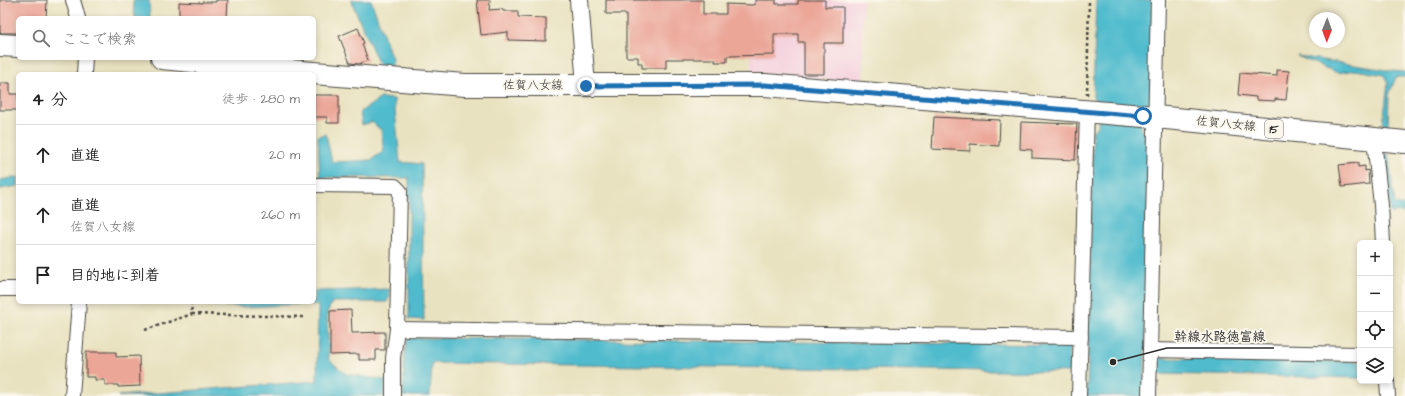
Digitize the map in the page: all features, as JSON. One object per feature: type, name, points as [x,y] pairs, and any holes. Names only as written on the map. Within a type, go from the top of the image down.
[{"type":"main road","points":[[0,45],[16,46]]},
{"type":"main road","name":"佐賀八女線","points":[[181,60],[292,72]]},
{"type":"main road","name":"佐賀八女線","points":[[316,74],[466,85],[765,85],[1091,112]]},
{"type":"main road","name":"15","points":[[1091,112],[1149,116]]},
{"type":"main road","name":"佐賀八女線","points":[[1149,116],[1405,142]]},
{"type":"street","points":[[73,0],[77,16]]},
{"type":"street","points":[[579,0],[586,86]]},
{"type":"street","points":[[1149,396],[1149,116],[1158,0]]},
{"type":"street","points":[[84,72],[85,60]]},
{"type":"street","points":[[1080,396],[1081,337],[1091,112]]},
{"type":"street","points":[[1374,140],[1383,240]]},
{"type":"street","points":[[316,185],[395,186],[400,191],[397,329],[393,358],[392,396]]},
{"type":"street","points":[[0,289],[16,289]]},
{"type":"street","points":[[72,396],[79,304]]},
{"type":"street","points":[[397,329],[1081,337]]},
{"type":"street","points":[[1150,350],[1357,354]]},
{"type":"street","points":[[1387,384],[1388,396]]},
{"type":"path","points":[[1089,0],[1091,112]]},
{"type":"path","points":[[191,304],[192,314]]},
{"type":"path","points":[[145,330],[192,314],[303,317]]},
{"type":"shaded area","points":[[752,0],[863,0],[863,83],[751,72]]},
{"type":"water","points":[[133,0],[149,0],[150,16],[135,16]]},
{"type":"water","points":[[352,0],[371,0],[392,59],[392,66],[379,65]]},
{"type":"water","points":[[1096,0],[1152,0],[1151,102],[1141,108],[1141,130],[1149,135],[1144,396],[1087,396],[1093,130],[1098,127],[1099,105],[1093,97]]},
{"type":"water","points":[[1297,56],[1405,72],[1405,77],[1396,77],[1389,95],[1388,125],[1383,124],[1388,83],[1384,75],[1356,70],[1338,73]]},
{"type":"water","points":[[381,98],[394,99],[400,162],[422,164],[424,320],[409,319],[409,178],[320,177],[318,136],[326,134],[332,162],[371,160],[384,151],[381,130],[372,122],[362,125],[360,112]]},
{"type":"water","points":[[1382,153],[1388,154],[1395,204],[1405,206],[1405,212],[1391,213]]},
{"type":"water","points":[[16,177],[16,186],[0,189],[0,180]]},
{"type":"water","points":[[389,289],[390,296],[387,302],[332,302],[327,313],[329,360],[346,374],[385,380],[385,396],[118,396],[317,381],[318,305],[306,304],[316,304],[317,291]]},
{"type":"water","points":[[205,304],[306,304],[246,307]]},
{"type":"water","points":[[407,339],[1070,345],[1069,372],[432,363],[430,396],[403,396],[404,359]]},
{"type":"water","points":[[1157,358],[1357,362],[1357,378],[1157,374]]},
{"type":"building","points":[[0,0],[47,0],[46,16],[16,16],[16,33],[0,33]]},
{"type":"building","points":[[216,0],[228,0],[227,16],[179,16],[179,2],[216,2]]},
{"type":"building","points":[[477,0],[490,0],[489,10],[502,9],[503,11],[518,11],[518,17],[546,18],[546,41],[508,40],[508,32],[481,35]]},
{"type":"building","points":[[606,0],[703,0],[703,14],[726,14],[726,4],[752,5],[755,4],[755,0],[776,0],[776,4],[798,4],[798,0],[825,0],[825,7],[843,7],[843,43],[824,43],[824,74],[804,74],[804,42],[798,42],[798,34],[774,34],[774,55],[727,56],[727,62],[715,62],[715,59],[666,59],[666,68],[642,68],[642,63],[638,63],[638,57],[626,57],[626,14],[606,14]]},
{"type":"building","points":[[358,28],[364,43],[362,44],[368,60],[359,64],[350,63],[339,36]]},
{"type":"building","points":[[1277,70],[1289,71],[1286,100],[1256,100],[1256,97],[1238,95],[1240,73],[1277,76]]},
{"type":"building","points":[[0,83],[10,83],[10,94],[16,94],[16,110],[0,110]]},
{"type":"building","points":[[316,95],[339,95],[339,123],[327,123],[327,117],[316,117]]},
{"type":"building","points":[[934,117],[1000,120],[999,146],[970,144],[970,151],[932,149]]},
{"type":"building","points":[[1021,122],[1077,124],[1075,160],[1032,158],[1032,150],[1020,149]]},
{"type":"building","points":[[1358,163],[1358,167],[1365,166],[1365,171],[1368,170],[1369,184],[1342,187],[1339,165]]},
{"type":"building","points":[[351,310],[352,333],[385,332],[385,350],[376,350],[376,360],[359,360],[359,354],[330,355],[330,311]]},
{"type":"building","points":[[86,352],[116,352],[116,357],[139,356],[140,386],[118,387],[118,385],[105,385],[105,380],[95,380],[95,377],[86,377]]},
{"type":"place","name":"幹線水路徳富線","points":[[1113,362]]},
{"type":"route","points":[[586,86],[765,85],[1143,116]]}]
